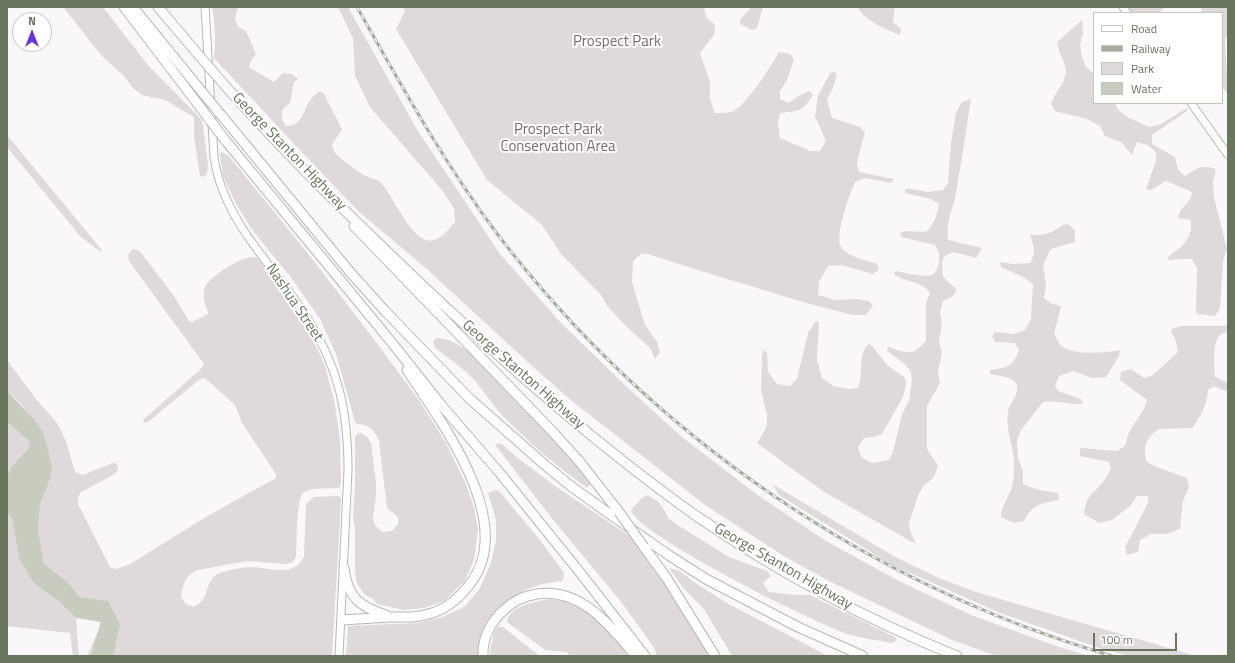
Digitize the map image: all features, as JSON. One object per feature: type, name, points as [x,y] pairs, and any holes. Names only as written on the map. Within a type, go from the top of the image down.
[{"type":"highway","points":[[124,7],[225,140],[442,406],[499,472],[582,575],[644,656]]},
{"type":"highway","name":"George Stanton Highway","points":[[133,7],[350,272],[385,311],[470,399],[572,487],[670,556],[706,578],[798,627],[863,656]]},
{"type":"highway","name":"George Stanton Highway","points":[[158,7],[221,81],[313,180],[509,365],[583,428],[657,487],[728,537],[806,584],[885,624],[957,656]]},
{"type":"highway","points":[[313,180],[366,239],[552,431],[604,492],[666,577],[715,656]]},
{"type":"highway","points":[[342,620],[391,617],[412,618],[440,610],[454,602],[465,592],[477,574],[484,547],[483,518],[478,496],[462,457],[379,327]]},
{"type":"highway","points":[[344,568],[348,588],[357,601],[369,609],[391,617]]},
{"type":"highway","points":[[483,656],[485,638],[489,629],[502,611],[523,597],[550,593],[575,599],[594,611],[605,620],[636,656]]},
{"type":"main road","name":"Nashua Street","points":[[204,7],[212,138],[219,180],[226,198],[247,235],[307,318],[324,349],[338,386],[343,407],[348,440],[348,470],[342,620],[339,656]]},
{"type":"main road","points":[[1192,104],[1228,155]]},
{"type":"green space","points":[[63,7],[103,7],[147,64],[202,120],[208,164],[207,174],[204,177],[200,176],[194,137],[194,117],[165,100],[142,95],[133,88],[124,76],[101,55]]},
{"type":"green space","points":[[212,7],[238,7],[235,19],[238,27],[246,31],[256,54],[251,60],[249,67],[274,82],[283,73],[292,74],[298,79],[294,82],[290,103],[282,110],[282,119],[286,126],[296,123],[302,117],[308,103],[312,98],[318,92],[323,92],[342,130],[332,144],[335,153],[364,175],[381,183],[402,216],[414,231],[426,240],[435,240],[442,236],[455,222],[454,208],[442,190],[370,107],[355,76],[353,38],[338,7],[348,7],[416,128],[500,254],[561,323],[630,390],[682,437],[759,496],[826,541],[899,581],[971,615],[1056,646],[1089,656],[996,656],[952,640],[831,582],[787,558],[705,505],[572,401],[428,270],[358,211],[214,58],[215,32]]},
{"type":"green space","points":[[403,7],[704,7],[706,17],[715,25],[714,35],[700,53],[710,82],[710,99],[715,113],[727,113],[734,111],[746,100],[765,75],[779,52],[790,54],[794,60],[787,80],[780,91],[780,99],[789,103],[800,95],[810,91],[813,95],[806,105],[800,110],[780,113],[778,124],[780,138],[810,151],[820,151],[826,141],[815,116],[818,96],[830,73],[834,72],[837,74],[827,100],[832,118],[860,127],[865,132],[857,162],[859,172],[894,179],[891,183],[865,178],[855,182],[841,225],[839,242],[841,247],[853,256],[877,264],[879,269],[873,274],[841,265],[828,266],[819,282],[818,295],[835,300],[858,299],[869,301],[873,306],[866,315],[852,315],[803,302],[642,253],[633,261],[632,282],[645,325],[657,342],[660,352],[655,359],[651,349],[608,307],[601,295],[561,254],[542,225],[487,180],[396,29],[405,11]]},
{"type":"green space","points":[[750,7],[763,7],[757,28],[752,30],[740,24],[741,18],[749,11]]},
{"type":"green space","points":[[895,7],[893,22],[901,29],[900,35],[871,21],[862,13],[858,8]]},
{"type":"green space","points":[[1127,7],[1165,7],[1160,12],[1130,12]]},
{"type":"green space","points":[[1201,7],[1228,7],[1228,34],[1225,40],[1228,93],[1223,89],[1223,12],[1202,12]]},
{"type":"green space","points":[[1082,20],[1083,33],[1080,45],[1082,57],[1086,67],[1093,73],[1093,104],[1115,104],[1118,110],[1129,118],[1149,127],[1161,124],[1187,108],[1187,111],[1152,135],[1152,144],[1175,157],[1178,170],[1185,176],[1203,167],[1216,169],[1213,182],[1214,197],[1227,249],[1223,261],[1220,308],[1215,316],[1197,314],[1197,268],[1192,259],[1168,260],[1169,256],[1183,245],[1190,232],[1191,220],[1178,218],[1181,210],[1190,200],[1192,192],[1166,181],[1151,190],[1146,189],[1156,161],[1156,152],[1148,145],[1137,142],[1132,155],[1121,142],[1105,136],[1100,126],[1087,119],[1055,111],[1051,104],[1063,81],[1066,71],[1057,42]]},
{"type":"green space","points":[[971,99],[955,198],[948,223],[948,240],[982,248],[976,258],[954,252],[944,256],[942,262],[943,277],[957,290],[953,296],[943,301],[940,313],[942,323],[939,341],[942,353],[938,372],[940,383],[927,406],[927,449],[938,466],[934,477],[923,486],[909,523],[910,531],[916,544],[824,492],[757,443],[767,424],[767,415],[761,390],[762,354],[764,350],[767,353],[768,372],[777,384],[790,386],[797,379],[808,333],[816,321],[819,322],[817,360],[822,378],[833,386],[848,389],[858,388],[861,377],[863,353],[869,344],[873,347],[887,365],[905,378],[906,384],[903,397],[882,434],[864,438],[858,447],[861,457],[872,463],[889,460],[893,452],[902,414],[909,401],[912,379],[911,372],[906,365],[887,351],[888,347],[905,352],[913,352],[926,341],[926,303],[930,293],[922,286],[894,274],[896,271],[927,276],[934,274],[939,263],[938,251],[935,245],[901,237],[900,233],[906,231],[926,232],[935,219],[939,204],[931,199],[905,193],[905,189],[928,192],[943,190],[948,183],[951,143],[956,113],[962,102]]},
{"type":"green space","points":[[7,135],[101,249],[102,253],[80,236],[7,147]]},
{"type":"green space","points":[[221,152],[228,155],[310,256],[420,402],[445,441],[465,482],[474,507],[478,530],[474,560],[465,581],[444,601],[424,608],[404,610],[377,604],[373,599],[365,595],[357,584],[355,571],[355,528],[353,518],[355,437],[357,434],[361,433],[367,437],[371,443],[376,482],[373,519],[375,525],[382,532],[392,531],[398,524],[398,517],[387,508],[379,441],[375,433],[369,427],[355,422],[336,354],[320,319],[290,276],[253,231],[236,204],[223,176],[220,155]]},
{"type":"green space","points":[[1068,224],[1075,230],[1075,242],[1051,249],[1043,265],[1046,286],[1044,298],[1052,304],[1061,306],[1054,334],[1060,345],[1072,351],[1089,353],[1120,350],[1119,356],[1106,377],[1092,378],[1073,371],[1059,376],[1055,386],[1058,391],[1081,399],[1083,404],[1043,402],[1021,430],[1017,441],[1018,458],[1023,471],[1023,484],[1035,489],[1058,493],[1059,500],[1038,505],[1031,511],[1024,521],[1014,523],[1001,517],[1001,513],[1012,487],[1013,480],[1014,457],[1007,419],[1009,408],[1016,395],[1017,387],[1016,383],[1011,379],[990,374],[990,370],[1009,366],[1017,356],[1019,350],[1015,343],[995,342],[992,336],[995,332],[1013,334],[1025,330],[1031,319],[1033,284],[1023,277],[1001,267],[1000,262],[1013,264],[1030,263],[1034,249],[1030,235],[1048,233]]},
{"type":"green space","points":[[133,249],[138,250],[143,255],[174,296],[189,321],[192,322],[208,314],[204,294],[205,287],[208,282],[229,266],[246,258],[258,258],[310,333],[325,366],[334,400],[340,439],[340,487],[315,489],[303,493],[299,504],[298,513],[296,556],[292,562],[286,564],[247,561],[198,570],[190,574],[185,580],[181,597],[186,604],[193,607],[203,599],[209,583],[216,575],[238,568],[253,567],[284,570],[295,567],[304,557],[306,504],[314,497],[338,496],[341,498],[341,501],[332,656],[87,656],[99,629],[101,618],[79,597],[69,583],[44,564],[38,529],[40,505],[50,479],[47,449],[44,434],[21,404],[7,391],[7,360],[36,399],[57,423],[66,441],[75,472],[83,475],[113,463],[117,464],[118,469],[115,474],[81,492],[78,497],[78,504],[110,567],[117,569],[130,564],[211,514],[276,478],[276,474],[242,423],[235,405],[205,378],[200,379],[148,422],[145,423],[143,421],[200,370],[204,364],[129,261],[129,254]]},
{"type":"green space","points":[[1183,326],[1228,326],[1228,332],[1220,335],[1217,339],[1214,361],[1215,377],[1228,383],[1228,392],[1214,386],[1208,390],[1203,410],[1192,428],[1159,429],[1152,434],[1146,443],[1146,461],[1154,466],[1187,478],[1189,487],[1183,501],[1180,529],[1167,534],[1151,534],[1140,540],[1138,552],[1127,555],[1125,547],[1148,503],[1148,496],[1137,496],[1130,506],[1112,520],[1099,523],[1084,514],[1088,499],[1103,482],[1111,468],[1109,462],[1080,456],[1080,448],[1117,451],[1125,446],[1129,432],[1144,409],[1147,400],[1120,380],[1121,372],[1131,369],[1144,378],[1153,375],[1178,352],[1175,338],[1171,332],[1173,328]]},
{"type":"green space","points":[[437,338],[449,340],[477,358],[533,414],[586,476],[590,481],[590,485],[587,488],[575,480],[521,434],[492,404],[471,377],[435,348],[433,341]]},
{"type":"green space","points":[[7,422],[30,442],[27,450],[11,467],[7,477]]},
{"type":"green space","points":[[497,443],[502,444],[515,456],[555,486],[634,539],[682,610],[710,656],[656,656],[655,649],[622,603],[550,516],[496,446]]},
{"type":"green space","points":[[772,484],[897,558],[939,578],[976,592],[1196,656],[1129,656],[1099,648],[1000,613],[890,564],[779,495]]},
{"type":"green space","points":[[497,490],[539,539],[564,573],[563,580],[542,584],[525,590],[509,601],[480,656],[346,656],[348,626],[418,623],[442,617],[464,607],[479,590],[491,563],[496,540],[496,520],[488,493]]},
{"type":"green space","points":[[647,495],[657,501],[668,518],[679,526],[729,557],[767,571],[771,576],[763,583],[769,592],[810,595],[895,637],[897,640],[892,643],[851,635],[833,628],[769,598],[694,558],[640,522],[631,510]]},
{"type":"green space","points":[[7,512],[12,519],[19,558],[76,618],[79,656],[73,656],[70,633],[7,626]]},
{"type":"green space","points":[[669,568],[680,571],[725,602],[828,656],[732,656],[704,609],[684,589]]},
{"type":"green space","points":[[550,599],[565,601],[592,614],[633,656],[569,656],[567,652],[545,650],[507,622],[512,612],[518,608],[531,603]]},
{"type":"green space","points":[[498,627],[503,627],[540,656],[489,656],[494,632]]},
{"type":"water","points":[[7,391],[34,419],[44,434],[52,466],[50,479],[40,505],[38,529],[44,564],[69,583],[79,597],[108,601],[120,624],[113,656],[91,656],[101,622],[76,618],[61,603],[34,583],[19,558],[12,519],[7,512],[7,477],[11,467],[27,450],[30,442],[7,422]]},
{"type":"railway","points":[[357,7],[441,152],[478,208],[498,235],[559,308],[625,376],[696,438],[772,494],[851,544],[935,588],[1022,626],[1112,656]]},
{"type":"park label","name":"Prospect Park","points":[[617,42]]},
{"type":"park label","name":"Prospect Park Conservation Area","points":[[558,138]]}]
